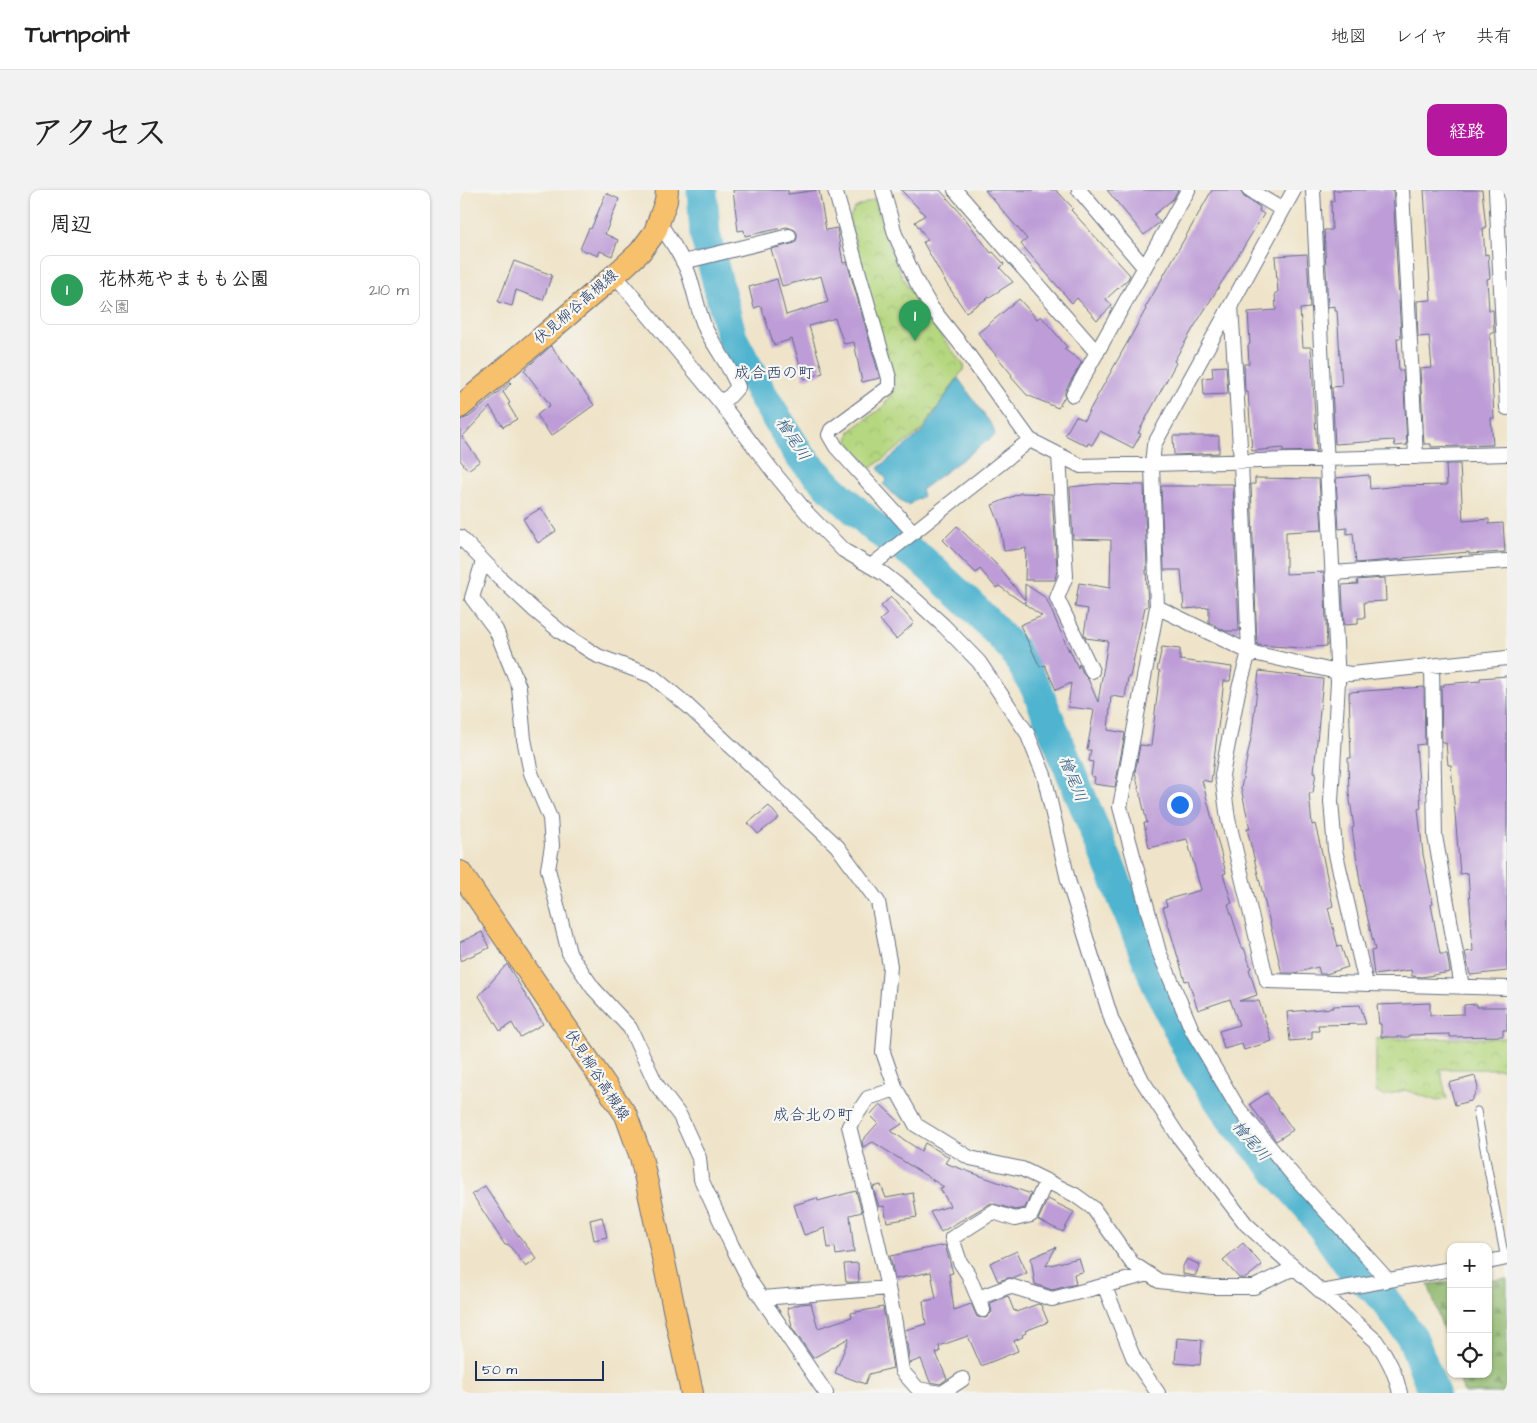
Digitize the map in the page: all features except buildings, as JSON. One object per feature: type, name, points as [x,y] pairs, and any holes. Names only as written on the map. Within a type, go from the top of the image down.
[{"type":"main road","name":"伏見柳谷高槻線","points":[[460,407],[615,276],[640,252],[655,232],[666,201],[667,190]]},
{"type":"main road","name":"伏見柳谷高槻線","points":[[460,872],[626,1116],[641,1158],[692,1393]]},
{"type":"street","points":[[835,190],[889,378],[889,387],[831,430],[829,435],[836,447],[912,533]]},
{"type":"street","points":[[883,190],[895,234],[916,282],[931,307],[962,346],[1030,440],[1081,466],[1507,454]]},
{"type":"street","points":[[955,190],[1097,353]]},
{"type":"street","points":[[1079,190],[1144,267]]},
{"type":"street","points":[[1073,395],[1188,190]]},
{"type":"street","points":[[1248,190],[1283,210]]},
{"type":"street","points":[[1294,190],[1154,445],[1152,465],[1156,607],[1120,806],[1159,952],[1192,1030],[1238,1108],[1292,1174],[1388,1280]]},
{"type":"street","points":[[1313,190],[1338,682],[1331,801],[1335,850],[1366,984]]},
{"type":"street","points":[[1402,190],[1416,457]]},
{"type":"street","points":[[1496,190],[1507,408]]},
{"type":"street","points":[[659,222],[669,239],[678,249],[689,273],[696,304],[707,330],[734,376],[738,387],[730,396],[720,402]]},
{"type":"street","points":[[683,262],[789,236]]},
{"type":"street","points":[[615,276],[720,402],[808,514],[843,550],[875,563],[884,574],[944,626],[979,662],[1027,734],[1044,775],[1068,880],[1112,1021],[1142,1080],[1179,1137],[1246,1224],[1376,1341],[1384,1352],[1398,1381],[1400,1393]]},
{"type":"street","points":[[1231,306],[1249,652],[1238,692],[1222,775],[1228,819],[1267,981],[1507,988]]},
{"type":"street","points":[[875,563],[1030,440]]},
{"type":"street","points":[[1059,456],[1066,576],[1057,598],[1092,671]]},
{"type":"street","points":[[460,536],[533,609],[561,632],[598,656],[652,676],[687,705],[837,846],[878,902],[890,966],[883,1052],[896,1090],[916,1125],[970,1158],[1022,1170],[1075,1195],[1092,1208],[1132,1263],[1159,1280],[1212,1287],[1254,1287],[1294,1268]]},
{"type":"street","points":[[483,561],[472,598],[496,630],[519,687],[524,739],[531,772],[550,818],[552,846],[548,869],[569,953],[592,988],[630,1028],[656,1084],[680,1116],[699,1158],[701,1179],[750,1281],[826,1393]]},
{"type":"street","points":[[1332,573],[1507,561]]},
{"type":"street","points":[[1156,607],[1249,652],[1337,672],[1351,674],[1507,658]]},
{"type":"street","points":[[1432,666],[1434,836],[1462,987]]},
{"type":"street","points":[[896,1090],[868,1098],[849,1126],[888,1288],[902,1371],[918,1388],[941,1393],[963,1380]]},
{"type":"street","points":[[1046,1181],[1031,1215],[1016,1219],[993,1212],[952,1238],[960,1262],[968,1274],[980,1304],[1010,1286],[1052,1298],[1149,1274]]},
{"type":"street","points":[[1492,1261],[1506,1258]]},
{"type":"street","points":[[1321,1292],[1447,1270]]},
{"type":"street","points":[[1104,1285],[1134,1359],[1158,1393]]},
{"type":"street","points":[[762,1298],[888,1288]]},
{"type":"lane","points":[[1477,1111],[1506,1258]]},
{"type":"green space","points":[[875,199],[887,241],[903,279],[928,318],[965,367],[921,431],[871,468],[848,442],[850,431],[883,407],[895,387],[849,219],[855,208]]},
{"type":"green space","points":[[1507,1038],[1507,1069],[1440,1069],[1447,1099],[1437,1101],[1405,1090],[1383,1096],[1376,1092],[1376,1039]]},
{"type":"green space","points":[[1507,1279],[1507,1393],[1464,1393],[1459,1378],[1492,1378],[1492,1280]]},
{"type":"green space","points":[[1447,1282],[1447,1341],[1428,1284]]},
{"type":"water","points":[[958,378],[993,427],[995,435],[921,490],[923,496],[908,505],[903,503],[883,484],[887,480],[878,468],[922,432]]},
{"type":"waterway","name":"檜尾川","points":[[702,190],[705,234],[732,338],[763,396],[800,456],[833,490],[877,530],[921,559],[974,608],[1014,650],[1037,690],[1156,982],[1196,1066],[1231,1118],[1309,1208],[1354,1272],[1381,1295],[1412,1337],[1434,1393]]},
{"type":"place","name":"花林苑やまもも公園","points":[[915,341]]},
{"type":"district","name":"成合西の町","points":[[774,373]]},
{"type":"district","name":"成合北の町","points":[[813,1115]]}]
